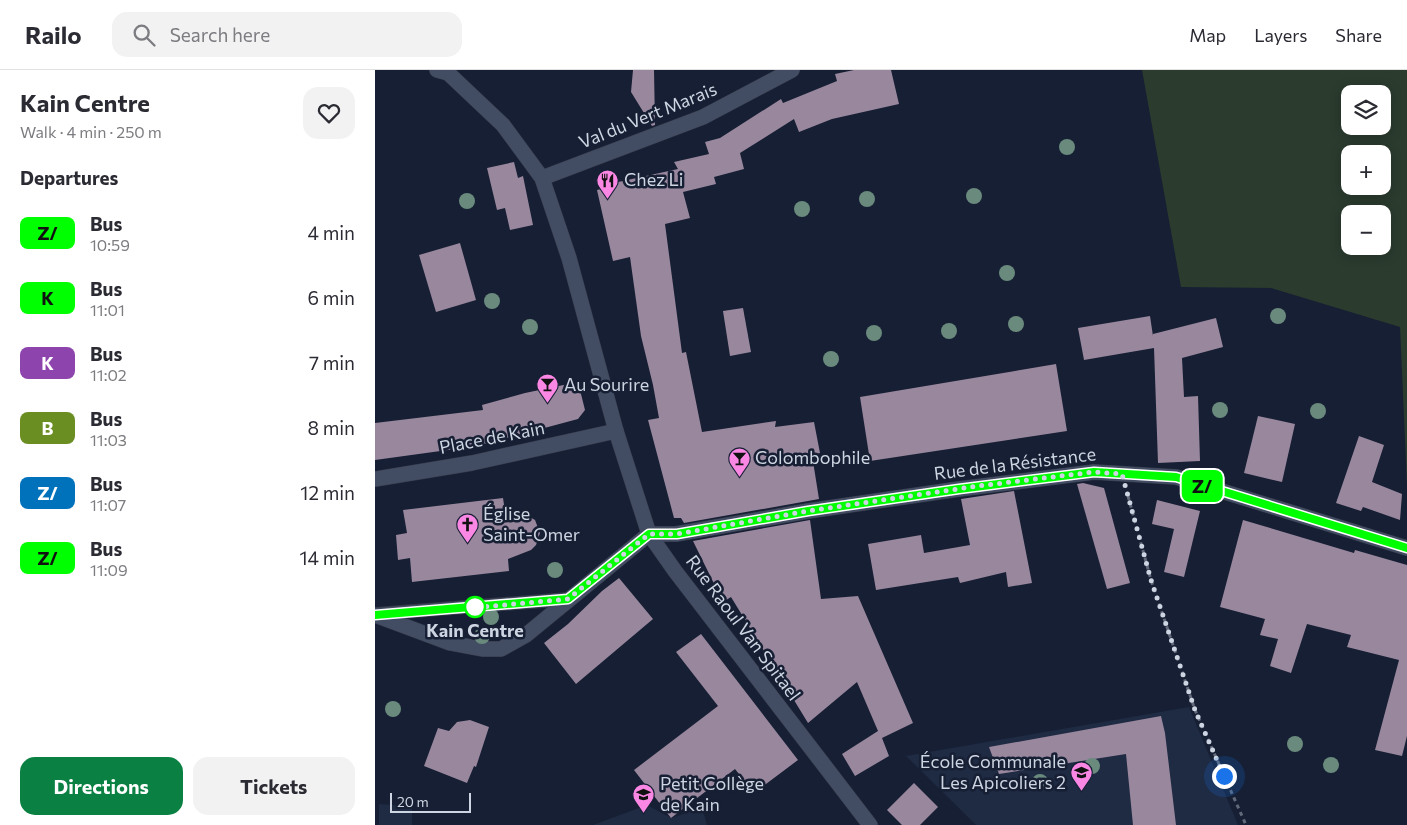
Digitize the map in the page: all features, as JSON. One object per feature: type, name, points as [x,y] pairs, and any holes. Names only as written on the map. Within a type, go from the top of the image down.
[{"type":"street","name":"Rue Raoul Van Spitael","points":[[437,70],[448,73],[503,125],[542,178],[569,258],[616,431],[649,534],[675,571],[870,825]]},
{"type":"street","name":"Val du Vert Marais","points":[[542,178],[703,117],[792,70]]},
{"type":"street","name":"Place de Kain","points":[[375,479],[472,463],[616,431]]},
{"type":"street","name":"Rue de la Résistance","points":[[649,534],[677,534],[808,511],[978,486],[1094,472],[1176,477],[1407,548]]},
{"type":"street","points":[[375,615],[450,643],[482,649],[501,649],[526,635],[649,534]]},
{"type":"lane","points":[[375,615],[568,599]]},
{"type":"path","points":[[1122,474],[1151,580],[1195,710],[1246,825]]},
{"type":"shaded area","name":"École Communale Les Apicoliers 2","points":[[1189,707],[1238,825],[976,825],[906,756]]},
{"type":"shaded area","points":[[379,804],[412,806],[412,825],[379,825]]},
{"type":"shaded area","name":"Petit Collège de Kain","points":[[647,805],[671,818],[702,808],[707,825],[593,825]]},
{"type":"green space","points":[[1142,70],[1407,70],[1407,486],[1400,327],[1271,288],[1181,287]]},
{"type":"building","points":[[633,70],[654,70],[655,125],[652,126],[631,92]]},
{"type":"building","points":[[854,70],[891,70],[899,104],[832,119],[799,132],[794,119],[740,153],[744,169],[714,177],[716,184],[683,192],[690,218],[665,224],[682,353],[686,352],[702,432],[776,421],[775,427],[814,422],[820,453],[812,455],[819,499],[684,523],[681,518],[674,518],[648,420],[659,418],[641,336],[630,257],[613,261],[597,190],[610,187],[609,184],[678,169],[674,162],[709,154],[705,142],[720,138],[781,99],[783,103],[837,81],[835,74]]},
{"type":"building","points":[[514,162],[518,178],[523,176],[533,225],[510,230],[505,208],[497,210],[487,168]]},
{"type":"building","points":[[460,243],[476,300],[436,312],[419,255]]},
{"type":"building","points":[[743,308],[751,352],[730,356],[723,311]]},
{"type":"building","points":[[1150,316],[1153,336],[1153,334],[1216,318],[1223,347],[1182,358],[1184,397],[1198,396],[1200,461],[1158,463],[1154,348],[1084,360],[1078,328]]},
{"type":"building","points":[[1056,364],[1067,431],[870,461],[860,397]]},
{"type":"building","points":[[578,382],[585,410],[578,419],[477,446],[375,460],[375,423],[483,410],[482,405],[525,393]]},
{"type":"building","points":[[1258,416],[1295,424],[1282,482],[1244,473]]},
{"type":"building","points":[[1359,436],[1384,445],[1372,482],[1402,494],[1400,520],[1363,507],[1361,511],[1336,503]]},
{"type":"building","points":[[1083,483],[1104,488],[1130,583],[1107,589],[1077,484]]},
{"type":"building","points":[[1014,491],[1032,583],[1008,587],[1006,572],[960,583],[958,577],[876,590],[868,544],[921,535],[924,553],[970,545],[961,499]]},
{"type":"building","name":"Église Saint-Omer","points":[[503,498],[505,511],[528,516],[535,520],[540,533],[536,545],[531,550],[508,559],[509,571],[412,582],[410,558],[398,560],[396,535],[407,533],[403,510]]},
{"type":"building","points":[[1157,500],[1200,511],[1184,577],[1164,572],[1174,529],[1152,524]]},
{"type":"building","points":[[810,520],[821,599],[858,596],[913,723],[882,738],[889,756],[855,776],[842,754],[878,731],[857,682],[808,723],[731,597],[723,602],[693,541]]},
{"type":"building","points":[[1243,520],[1354,553],[1355,550],[1407,565],[1407,736],[1402,756],[1375,750],[1399,660],[1347,647],[1351,635],[1307,624],[1291,673],[1270,666],[1278,639],[1260,635],[1265,619],[1220,607]]},
{"type":"building","points":[[619,578],[653,619],[576,684],[544,643]]},
{"type":"building","points":[[701,634],[798,760],[754,793],[735,769],[671,818],[634,770],[718,706],[676,652]]},
{"type":"building","points":[[1161,716],[1165,733],[1176,825],[1133,825],[1126,754],[999,774],[989,747]]},
{"type":"building","points":[[470,720],[489,727],[476,767],[474,766],[467,783],[424,766],[438,728],[449,731],[457,722]]},
{"type":"building","points":[[914,783],[938,807],[920,825],[902,825],[887,810]]},
{"type":"bus line","name":"Z/","points":[[375,615],[568,599],[649,534],[677,534],[808,511],[1094,472],[1176,477],[1407,548]]},
{"type":"place","name":"Chez Li","points":[[608,199]]},
{"type":"place","name":"Au Sourire","points":[[548,404]]},
{"type":"place","name":"Colombophile","points":[[739,477]]},
{"type":"place","name":"Église Saint-Omer","points":[[467,543]]},
{"type":"place","name":"Kain Centre","points":[[475,607]]},
{"type":"place","name":"École Communale Les Apicoliers 2","points":[[1082,791]]},
{"type":"place","name":"Petit Collège de Kain","points":[[644,813]]},
{"type":"route","points":[[475,607],[472,608],[568,599],[649,534],[677,534],[808,511],[978,486],[1094,472],[1122,474],[1151,580],[1195,710],[1224,776]]}]
